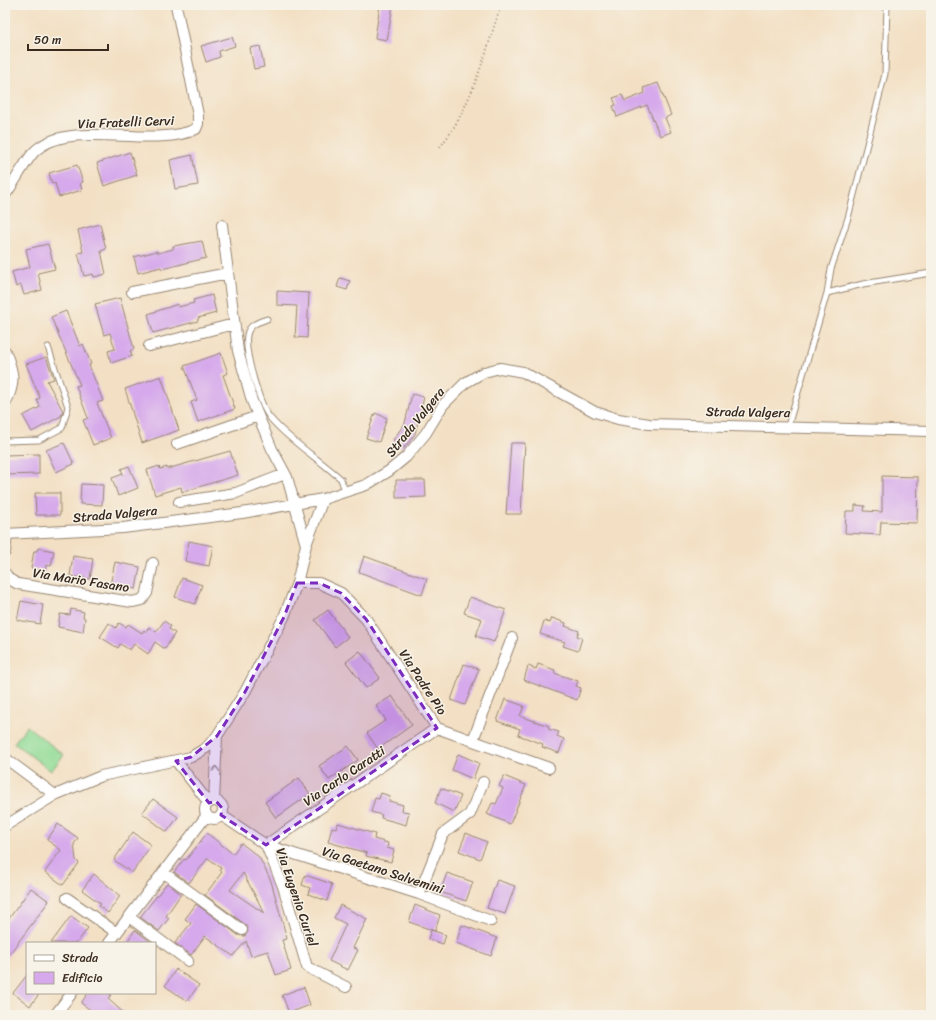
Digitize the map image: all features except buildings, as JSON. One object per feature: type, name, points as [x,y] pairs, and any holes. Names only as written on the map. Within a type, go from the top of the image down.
[{"type":"street","name":"Via Fratelli Cervi","points":[[5,196],[35,152],[51,141],[88,136],[173,136],[196,129],[198,124],[198,115],[176,5]]},
{"type":"street","points":[[222,226],[238,351],[252,401],[285,474],[296,505],[306,545]]},
{"type":"street","points":[[132,292],[228,272]]},
{"type":"street","points":[[149,346],[234,324]]},
{"type":"street","points":[[5,351],[13,372],[13,388],[5,404]]},
{"type":"street","name":"Strada Valgera","points":[[6,534],[123,528],[296,505],[323,500],[345,491],[366,485],[390,471],[406,458],[426,433],[443,405],[465,383],[484,372],[500,368],[523,372],[595,412],[618,419],[649,424],[788,426],[931,431]]},
{"type":"street","points":[[177,444],[258,416]]},
{"type":"street","points":[[180,502],[236,493],[285,474]]},
{"type":"street","points":[[5,826],[55,795],[100,776],[176,761],[191,757],[206,748],[217,736],[244,692],[284,617],[297,583],[306,545],[323,500]]},
{"type":"street","points":[[5,552],[6,534]]},
{"type":"street","name":"Via Mario Fasano","points":[[5,573],[9,579],[18,584],[132,602],[142,600],[147,593],[153,563]]},
{"type":"street","name":"Via Padre Pio","points":[[297,583],[319,582],[340,593],[356,608],[366,619],[438,728],[550,768]]},
{"type":"street","points":[[473,740],[512,638]]},
{"type":"street","name":"Via Carlo Caratti","points":[[266,845],[438,728]]},
{"type":"street","points":[[110,942],[207,815],[206,807],[212,802],[217,736]]},
{"type":"street","points":[[5,758],[55,795]]},
{"type":"street","points":[[176,761],[212,802],[219,803],[222,808],[221,815],[214,818],[207,815]]},
{"type":"street","points":[[419,894],[443,834],[470,814],[483,782]]},
{"type":"street","name":"Via Eugenio Curiel","points":[[221,815],[266,845],[283,886],[307,967],[346,987]]},
{"type":"street","name":"Via Gaetano Salvemini","points":[[266,845],[419,894],[491,921]]},
{"type":"street","points":[[163,872],[242,930]]},
{"type":"street","points":[[67,898],[117,933]]},
{"type":"street","points":[[129,917],[188,961]]},
{"type":"street","points":[[55,1015],[71,994]]},
{"type":"lane","points":[[788,426],[827,294],[831,269],[848,218],[885,74],[887,5]]},
{"type":"lane","points":[[827,294],[863,284],[931,273]]},
{"type":"lane","points":[[267,320],[253,324],[247,334],[247,349],[262,408],[278,427],[341,479],[345,491]]},
{"type":"lane","points":[[5,441],[39,440],[62,428],[67,417],[68,407],[48,348]]},
{"type":"path","points":[[440,147],[462,113],[481,65],[501,5]]},
{"type":"highlighted area","points":[[297,583],[319,583],[341,593],[366,619],[437,728],[266,845],[221,815],[222,808],[216,801],[209,803],[176,761],[191,757],[217,736],[245,692],[284,617]]},
{"type":"green space","points":[[27,726],[64,755],[51,771],[14,743]]}]
